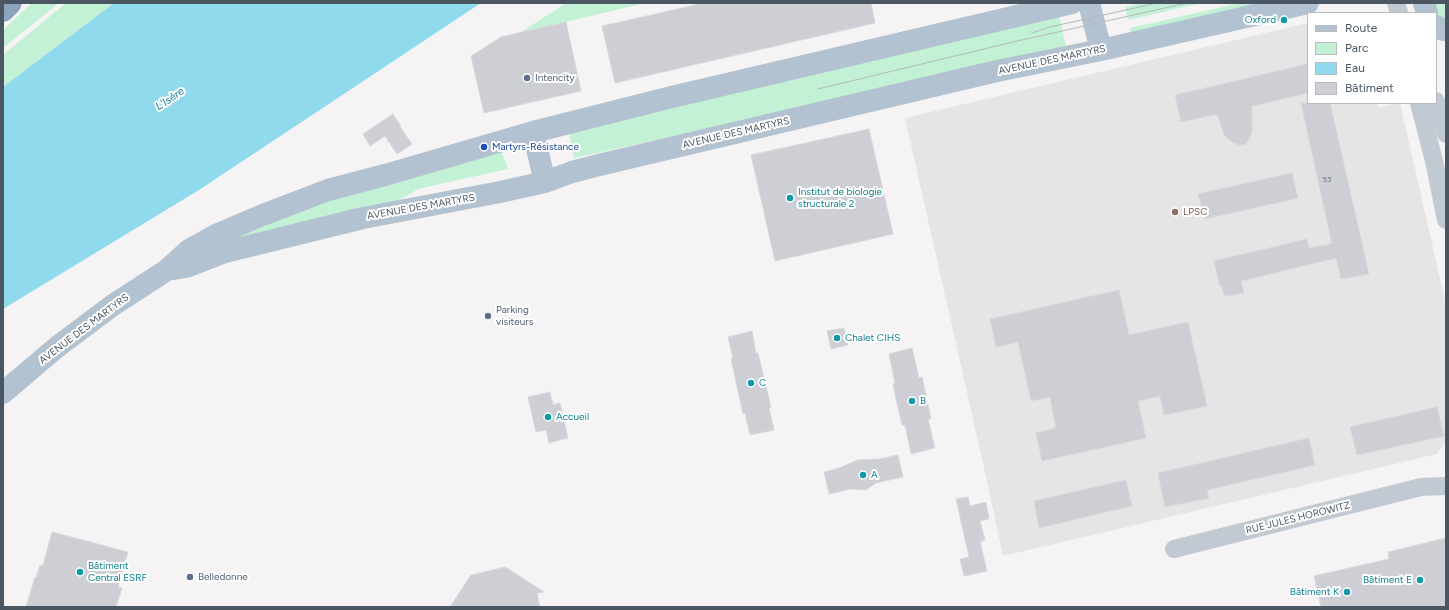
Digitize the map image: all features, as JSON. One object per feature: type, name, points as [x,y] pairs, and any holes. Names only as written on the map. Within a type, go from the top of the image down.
[{"type":"highway","points":[[3,10],[10,3]]},
{"type":"main road","name":"AVENUE DES MARTYRS","points":[[3,393],[57,347],[113,305],[167,270],[189,250],[218,234],[328,190],[386,175],[533,132],[676,96],[1072,3]]},
{"type":"main road","points":[[1089,3],[1101,50]]},
{"type":"main road","name":"AVENUE DES MARTYRS","points":[[167,270],[186,267],[225,252],[363,218],[545,182],[572,172],[599,165],[997,71],[1101,50],[1308,3]]},
{"type":"main road","points":[[533,132],[545,182]]},
{"type":"street","points":[[1419,104],[1434,161],[1446,220]]},
{"type":"street","points":[[1437,104],[1446,134]]},
{"type":"street","name":"RUE JULES HOROWITZ","points":[[1422,487],[1446,475]]},
{"type":"street","name":"RUE JULES HOROWITZ","points":[[1174,549],[1422,487],[1446,486]]},
{"type":"shaded area","name":"LPSC","points":[[1307,23],[1307,104],[1377,104],[1378,107],[1400,104],[1446,305],[1446,441],[1437,454],[1003,556],[905,118]]},
{"type":"green space","points":[[32,3],[59,3],[3,48],[3,30]]},
{"type":"green space","points":[[66,3],[114,3],[3,87],[3,55]]},
{"type":"green space","points":[[566,3],[645,3],[520,33]]},
{"type":"green space","points":[[1144,3],[1202,3],[1128,20],[1125,7]]},
{"type":"green space","points":[[1240,3],[1280,3],[1131,37],[1130,28]]},
{"type":"green space","points":[[1433,3],[1446,3],[1446,20],[1435,12]]},
{"type":"green space","points":[[1059,15],[1067,50],[574,158],[569,132]]},
{"type":"green space","points":[[501,150],[508,169],[418,189],[400,200],[207,251],[302,207]]},
{"type":"water","name":"L'Isère","points":[[114,3],[481,3],[199,190],[3,309],[3,87]]},
{"type":"building","points":[[704,3],[871,3],[875,23],[615,83],[602,26]]},
{"type":"building","name":"Intencity","points":[[566,22],[581,91],[484,113],[471,56],[501,37]]},
{"type":"building","points":[[1307,64],[1307,93],[1252,106],[1252,133],[1246,144],[1238,145],[1225,136],[1217,114],[1181,122],[1175,95]]},
{"type":"building","points":[[1301,103],[1330,104],[1369,274],[1341,279],[1336,258],[1241,281],[1244,293],[1224,296],[1214,261],[1307,239],[1309,248],[1332,244]]},
{"type":"building","points":[[393,114],[412,144],[397,154],[385,136],[370,146],[363,134]]},
{"type":"building","name":"Institut de biologie structurale 2","points":[[869,129],[893,234],[775,261],[751,155]]},
{"type":"building","points":[[1292,173],[1298,198],[1205,219],[1198,194]]},
{"type":"building","points":[[1119,290],[1129,335],[1188,322],[1207,406],[1164,415],[1160,396],[1138,401],[1146,438],[1042,461],[1036,433],[1056,428],[1050,397],[1031,401],[1018,342],[996,347],[990,319]]},
{"type":"building","name":"Chalet CIHS","points":[[844,328],[848,345],[831,349],[827,331]]},
{"type":"building","name":"C","points":[[752,331],[756,353],[758,353],[771,407],[769,408],[774,430],[750,435],[745,413],[743,414],[731,359],[733,358],[728,337]]},
{"type":"building","name":"B","points":[[912,348],[919,378],[922,377],[931,419],[928,419],[935,448],[911,454],[905,425],[902,425],[896,399],[893,384],[895,383],[889,354]]},
{"type":"building","name":"Accueil","points":[[550,392],[553,405],[560,403],[568,438],[549,443],[546,430],[536,432],[528,397]]},
{"type":"building","points":[[1437,407],[1444,436],[1357,455],[1350,427]]},
{"type":"building","points":[[1309,438],[1315,465],[1207,490],[1209,498],[1165,507],[1158,473]]},
{"type":"building","name":"A","points":[[898,455],[903,477],[876,483],[866,490],[851,489],[829,494],[824,472],[839,468],[858,460],[879,459]]},
{"type":"building","points":[[1126,480],[1132,506],[1039,528],[1034,501]]},
{"type":"building","points":[[968,497],[970,506],[986,502],[989,519],[980,521],[985,540],[980,542],[987,571],[964,576],[960,559],[969,557],[956,499]]},
{"type":"building","name":"Bâtiment Central ESRF","points":[[52,532],[128,552],[118,587],[122,588],[116,607],[26,607],[35,577],[36,578],[40,565],[43,566]]},
{"type":"building","points":[[1446,538],[1446,607],[1321,607],[1314,576],[1389,559],[1388,552]]},
{"type":"building","points":[[505,567],[544,592],[537,593],[540,607],[450,607],[471,575]]},
{"type":"tram line","points":[[1032,33],[1050,27],[1157,3]]},
{"type":"tram line","points":[[818,89],[1013,42],[1187,3]]},
{"type":"place","name":"Oxford","points":[[1284,20]]},
{"type":"place","name":"Intencity","points":[[527,78]]},
{"type":"place","name":"Martyrs-Résistance","points":[[484,147]]},
{"type":"place","name":"Institut de biologie structurale 2","points":[[790,198]]},
{"type":"place","name":"LPSC","points":[[1175,212]]},
{"type":"place","name":"Parking visiteurs","points":[[488,316]]},
{"type":"place","name":"Chalet CIHS","points":[[837,338]]},
{"type":"place","name":"C","points":[[751,383]]},
{"type":"place","name":"B","points":[[912,401]]},
{"type":"place","name":"Accueil","points":[[548,417]]},
{"type":"place","name":"A","points":[[863,475]]},
{"type":"place","name":"Bâtiment Central ESRF","points":[[80,572]]},
{"type":"place","name":"Belledonne","points":[[190,577]]},
{"type":"place","name":"Bâtiment E","points":[[1420,580]]},
{"type":"place","name":"Bâtiment K","points":[[1347,592]]}]
